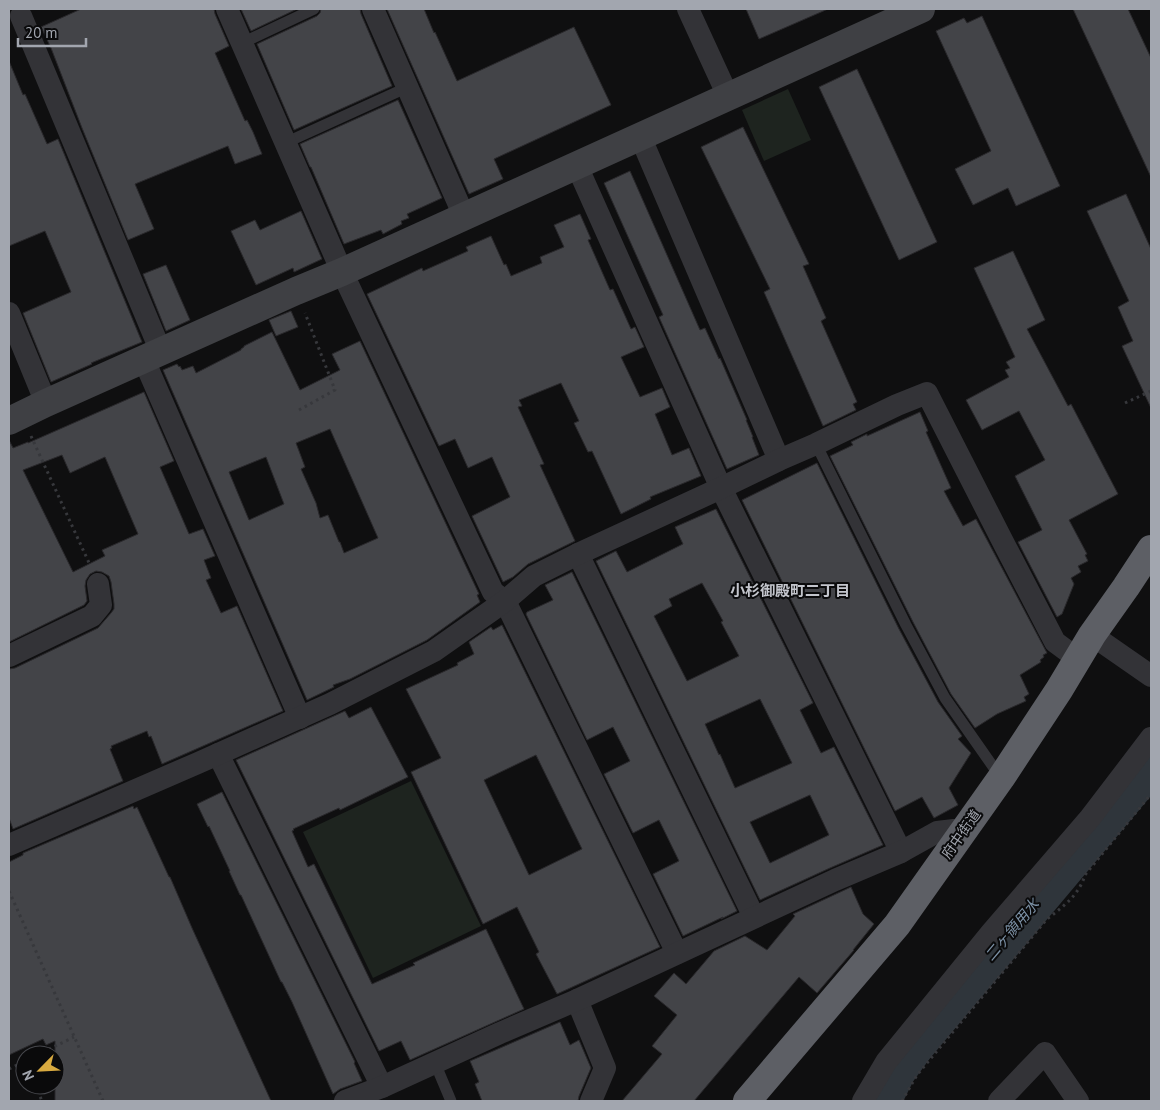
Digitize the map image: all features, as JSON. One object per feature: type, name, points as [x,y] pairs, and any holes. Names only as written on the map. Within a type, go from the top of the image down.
[{"type":"highway","name":"府中街道","points":[[747,1101],[897,924],[1001,778],[1092,635],[1151,549]]},
{"type":"street","points":[[227,9],[342,272],[493,592],[505,601],[677,953]]},
{"type":"street","points":[[373,9],[464,216]]},
{"type":"street","points":[[688,9],[728,96]]},
{"type":"street","points":[[15,418],[577,166],[921,9]]},
{"type":"street","points":[[22,15],[153,356],[300,718]]},
{"type":"street","points":[[640,136],[779,460]]},
{"type":"street","points":[[577,166],[721,488],[901,852]]},
{"type":"street","points":[[9,313],[46,403]]},
{"type":"street","points":[[9,845],[330,704],[434,651],[505,601],[534,576],[897,405],[928,393],[1055,642],[1078,659]]},
{"type":"street","points":[[578,554],[754,917]]},
{"type":"street","points":[[9,656],[92,616],[101,605],[98,584]]},
{"type":"street","points":[[1092,635],[1151,676]]},
{"type":"street","points":[[863,1101],[886,1062],[990,933],[1090,818],[1151,738]]},
{"type":"street","points":[[218,754],[382,1087]]},
{"type":"street","points":[[345,1101],[382,1087],[577,1000],[835,880],[901,852],[937,832],[954,830],[960,834]]},
{"type":"street","points":[[577,1000],[605,1068],[591,1101]]},
{"type":"street","points":[[1000,1101],[1045,1053],[1078,1101]]},
{"type":"lane","points":[[242,43],[314,9]]},
{"type":"lane","points":[[285,142],[408,87]]},
{"type":"lane","points":[[816,444],[906,625],[945,698],[1001,778]]},
{"type":"lane","points":[[435,1063],[451,1101]]},
{"type":"path","points":[[296,292],[335,390],[299,410]]},
{"type":"path","points":[[1125,403],[1151,391]]},
{"type":"path","points":[[15,418],[98,584]]},
{"type":"path","points":[[902,1101],[917,1075],[936,1051],[1047,919],[1065,905],[1082,886],[1085,875],[1151,794]]},
{"type":"path","points":[[9,891],[102,1101]]},
{"type":"path","points":[[58,1045],[74,1037]]},
{"type":"shaded area","points":[[788,89],[811,140],[764,161],[742,110]]},
{"type":"shaded area","points":[[411,781],[481,926],[373,978],[303,832]]},
{"type":"building","points":[[81,9],[214,9],[229,46],[215,53],[262,154],[235,164],[228,146],[135,184],[154,229],[128,240],[41,27]]},
{"type":"building","points":[[241,9],[297,9],[251,31]]},
{"type":"building","points":[[321,9],[360,9],[392,86],[294,130],[257,44],[317,16]]},
{"type":"building","points":[[387,9],[424,9],[457,81],[574,27],[611,105],[494,159],[503,179],[469,194]]},
{"type":"building","points":[[746,9],[828,9],[759,39]]},
{"type":"building","points":[[1073,9],[1128,9],[1151,58],[1151,177]]},
{"type":"building","points":[[982,16],[1060,186],[1016,206],[1008,188],[973,205],[955,169],[991,151],[936,31],[964,18],[967,23]]},
{"type":"building","points":[[9,61],[47,144],[58,139],[142,342],[51,382],[23,313],[71,292],[45,231],[9,246]]},
{"type":"building","points":[[857,69],[937,242],[899,260],[819,87]]},
{"type":"building","points":[[398,100],[442,198],[407,214],[409,218],[401,221],[402,224],[383,234],[381,230],[344,244],[300,144]]},
{"type":"building","points":[[743,127],[809,264],[803,266],[826,318],[821,321],[857,402],[853,404],[856,410],[823,426],[764,292],[770,289],[701,147]]},
{"type":"building","points":[[630,171],[700,330],[705,328],[720,358],[747,420],[759,455],[727,469],[659,317],[663,315],[604,183]]},
{"type":"building","points":[[1126,194],[1151,249],[1151,408],[1122,346],[1133,341],[1118,307],[1129,301],[1087,211]]},
{"type":"building","points":[[301,211],[322,259],[294,272],[293,268],[256,285],[231,231],[255,220],[260,230]]},
{"type":"building","points":[[580,214],[591,239],[588,240],[610,290],[613,289],[631,329],[635,327],[644,347],[621,357],[640,397],[662,388],[670,407],[655,414],[672,455],[689,448],[701,476],[650,497],[651,499],[621,514],[592,451],[588,452],[574,423],[579,421],[561,383],[519,400],[522,406],[518,407],[544,464],[540,465],[575,541],[528,564],[513,577],[503,582],[472,516],[510,497],[492,457],[468,468],[455,439],[439,446],[367,294],[422,268],[423,271],[468,251],[466,247],[491,236],[511,276],[542,263],[540,257],[564,247],[554,225]]},
{"type":"building","points":[[1013,251],[1045,320],[1027,329],[1068,406],[1071,404],[1118,494],[1069,520],[1087,554],[1085,555],[1088,561],[1078,566],[1081,572],[1071,578],[1074,584],[1062,614],[1057,617],[1018,542],[1042,530],[1015,476],[1045,460],[1019,411],[982,430],[966,400],[1009,377],[1005,370],[1010,368],[1006,362],[1015,357],[974,268]]},
{"type":"building","points":[[166,265],[190,320],[166,331],[143,274]]},
{"type":"building","points":[[291,311],[298,327],[276,336],[269,320]]},
{"type":"building","points":[[272,332],[300,390],[340,370],[332,354],[360,341],[479,594],[477,595],[480,602],[427,640],[350,679],[333,685],[334,687],[307,700],[163,370],[177,364],[182,370],[193,366],[196,373],[241,350],[244,346]],"holes":[[[330,429],[378,538],[344,553],[328,515],[320,518],[316,503],[301,469],[305,467],[296,443]],[[266,457],[284,504],[249,520],[229,472]]]},
{"type":"building","points":[[144,392],[174,461],[160,467],[189,534],[203,529],[215,556],[204,560],[211,578],[206,580],[221,613],[237,606],[283,711],[162,764],[151,736],[149,737],[147,731],[111,746],[112,748],[110,749],[123,781],[13,829],[9,818],[9,669],[15,668],[98,628],[114,609],[109,576],[96,571],[90,574],[86,580],[87,601],[84,605],[9,642],[9,440],[13,448]],"holes":[[[62,455],[70,473],[105,457],[138,534],[102,550],[105,556],[73,572],[23,470]]]},
{"type":"building","points":[[920,412],[928,431],[926,432],[951,488],[944,491],[963,526],[976,519],[1047,653],[1043,655],[1044,657],[1040,660],[1041,662],[1020,675],[1029,694],[1024,697],[1026,701],[997,714],[975,728],[951,694],[830,456],[853,445],[851,442],[867,434],[867,436]]},
{"type":"building","points":[[817,463],[899,629],[938,702],[962,736],[958,739],[971,753],[949,788],[958,805],[934,818],[922,797],[895,811],[742,500]]},
{"type":"building","points":[[716,509],[813,703],[800,710],[821,753],[834,747],[883,845],[760,900],[596,561],[616,551],[627,572],[683,544],[675,527]],"holes":[[[702,583],[723,621],[721,622],[739,656],[687,681],[654,616],[672,606],[669,599]],[[760,699],[792,763],[735,788],[705,724]],[[810,795],[829,835],[770,863],[750,822]]]},
{"type":"building","points":[[572,572],[737,911],[683,936],[653,874],[679,861],[659,820],[633,833],[604,774],[630,761],[613,727],[587,740],[526,614],[553,600],[545,585]]},
{"type":"building","points":[[502,625],[660,947],[557,994],[536,954],[539,952],[517,907],[483,924],[411,772],[441,758],[406,689],[458,665],[457,663],[474,654],[469,642],[491,627],[493,630]],"holes":[[[536,755],[582,849],[529,875],[484,780]]]},
{"type":"building","points":[[371,707],[408,777],[340,810],[339,808],[293,829],[292,831],[308,867],[314,864],[372,984],[415,965],[413,963],[486,929],[524,1009],[410,1060],[401,1041],[379,1051],[236,760],[345,711],[349,718]]},
{"type":"building","points":[[222,792],[355,1062],[362,1081],[340,1089],[333,1094],[292,1002],[197,804]]},
{"type":"building","points":[[133,806],[134,809],[137,807],[271,1101],[55,1101],[55,1095],[65,1095],[65,1045],[55,1045],[55,1041],[46,1045],[43,1039],[30,1045],[15,1045],[15,1052],[9,1055],[9,862],[23,855],[23,853]]},
{"type":"building","points":[[851,887],[863,914],[874,924],[817,993],[799,977],[694,1101],[622,1101],[662,1054],[652,1046],[677,1015],[654,996],[674,973],[686,984],[714,951],[745,936],[767,950],[795,916],[793,914]]},
{"type":"building","points":[[560,1022],[570,1045],[579,1040],[591,1068],[578,1101],[482,1101],[475,1084],[479,1082],[470,1061]]},
{"type":"waterway","name":"二ヶ領用水","points":[[881,1101],[896,1071],[915,1045],[1151,765]]},
{"type":"district","name":"小杉御殿町二丁目","points":[[790,591]]}]
